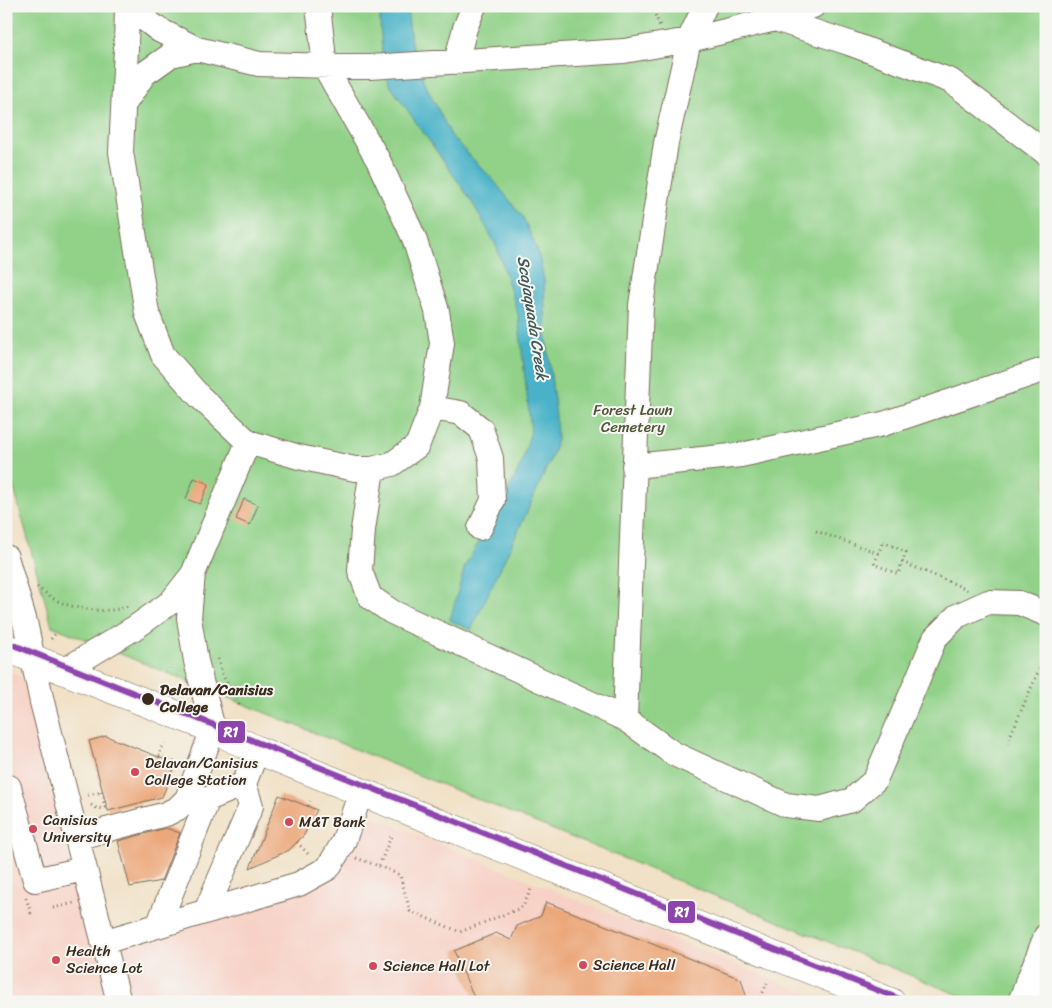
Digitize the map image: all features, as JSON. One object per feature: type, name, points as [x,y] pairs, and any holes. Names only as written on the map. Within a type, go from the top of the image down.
[{"type":"main road","points":[[6,648],[42,649],[65,670],[213,729],[257,750],[891,1002]]},
{"type":"street","points":[[318,6],[325,67],[378,160],[414,238],[437,311],[442,343],[432,408],[417,446],[392,464],[372,469],[355,469],[300,458],[248,442],[198,396],[163,355],[147,313],[120,152],[127,6],[159,30],[196,50],[259,64],[325,67],[370,67],[624,51],[689,40],[775,19],[813,6]]},
{"type":"street","points":[[456,62],[465,28],[474,6]]},
{"type":"street","points":[[625,719],[641,305],[666,143],[689,40],[706,6]]},
{"type":"street","points":[[775,19],[951,81],[1046,153]]},
{"type":"street","points":[[122,107],[144,74],[171,55],[196,50]]},
{"type":"street","points":[[634,466],[741,455],[883,424],[1046,369]]},
{"type":"street","points":[[432,408],[461,413],[481,428],[491,458],[493,500],[480,528]]},
{"type":"street","points":[[76,838],[160,815],[178,808],[187,799],[213,729],[196,661],[189,618],[194,574],[248,442]]},
{"type":"street","points":[[372,469],[363,530],[360,571],[370,597],[392,612],[625,719],[674,754],[786,805],[819,809],[852,800],[874,780],[935,638],[957,616],[988,602],[1019,603],[1046,614]]},
{"type":"street","points":[[6,557],[24,622],[42,649],[76,838],[119,1002]]},
{"type":"street","points":[[65,670],[136,627],[171,602],[194,574]]},
{"type":"street","points":[[206,911],[228,861],[248,795],[257,750]]},
{"type":"street","points":[[9,787],[35,880],[84,869]]},
{"type":"street","points":[[103,942],[299,884],[328,868],[343,843],[361,792]]},
{"type":"street","points":[[158,926],[208,799],[248,795]]},
{"type":"street","points":[[1031,991],[1046,936]]},
{"type":"path","points":[[816,531],[878,553]]},
{"type":"path","points":[[883,542],[906,552],[898,574],[874,564],[878,553],[883,542]]},
{"type":"path","points":[[902,562],[976,593],[988,602]]},
{"type":"path","points":[[37,587],[54,599],[73,606],[102,611],[125,608],[134,603]]},
{"type":"path","points":[[42,649],[55,634]]},
{"type":"path","points":[[216,651],[222,674],[241,708]]},
{"type":"path","points":[[1007,743],[1046,654]]},
{"type":"path","points":[[164,743],[158,756],[179,764]]},
{"type":"path","points":[[88,795],[102,792],[106,807],[98,809],[91,805]]},
{"type":"path","points":[[308,806],[310,801]]},
{"type":"path","points":[[379,866],[392,834]]},
{"type":"path","points":[[339,851],[400,875],[410,911],[460,932],[524,907],[531,889]]},
{"type":"path","points":[[53,908],[76,902]]},
{"type":"path","points":[[766,983],[760,1000],[770,1002]]},
{"type":"shaded area","name":"Canisius University","points":[[6,669],[19,676],[22,681],[92,950],[318,887],[353,843],[366,814],[828,1002],[6,1002]]},
{"type":"green space","name":"Forest Lawn Cemetery","points":[[6,6],[1046,6],[1046,953],[1024,1002],[976,1002],[52,626],[6,460]]},
{"type":"water","name":"Scajaquada Creek","points":[[379,6],[407,6],[411,43],[424,82],[452,137],[494,181],[523,217],[538,252],[544,280],[546,334],[557,440],[552,456],[527,512],[471,630],[450,620],[465,566],[502,503],[521,465],[531,431],[518,314],[496,245],[471,200],[389,84],[382,53]]},
{"type":"building","points":[[194,478],[209,484],[200,504],[186,499]]},
{"type":"building","points":[[244,499],[258,505],[250,525],[236,519]]},
{"type":"building","name":"Delavan/Canisius College Station","points":[[106,736],[176,764],[162,797],[108,811],[89,741]]},
{"type":"building","name":"M&T Bank","points":[[279,795],[317,810],[304,835],[289,850],[250,868]]},
{"type":"building","points":[[166,828],[180,833],[161,881],[130,887],[118,841]]},
{"type":"building","name":"Science Hall","points":[[546,902],[741,979],[748,1002],[476,1002],[454,951],[496,933],[511,940],[517,926],[541,916]]},
{"type":"transit line","name":"R1","points":[[6,642],[907,1002]]},
{"type":"place","name":"Delavan/Canisius College","points":[[148,699]]},
{"type":"place","name":"Delavan/Canisius College Station","points":[[135,772]]},
{"type":"place","name":"M&T Bank","points":[[289,822]]},
{"type":"place","name":"Canisius University","points":[[33,829]]},
{"type":"place","name":"Health Science Lot","points":[[56,960]]},
{"type":"place","name":"Science Hall","points":[[583,965]]},
{"type":"place","name":"Science Hall Lot","points":[[373,966]]}]
